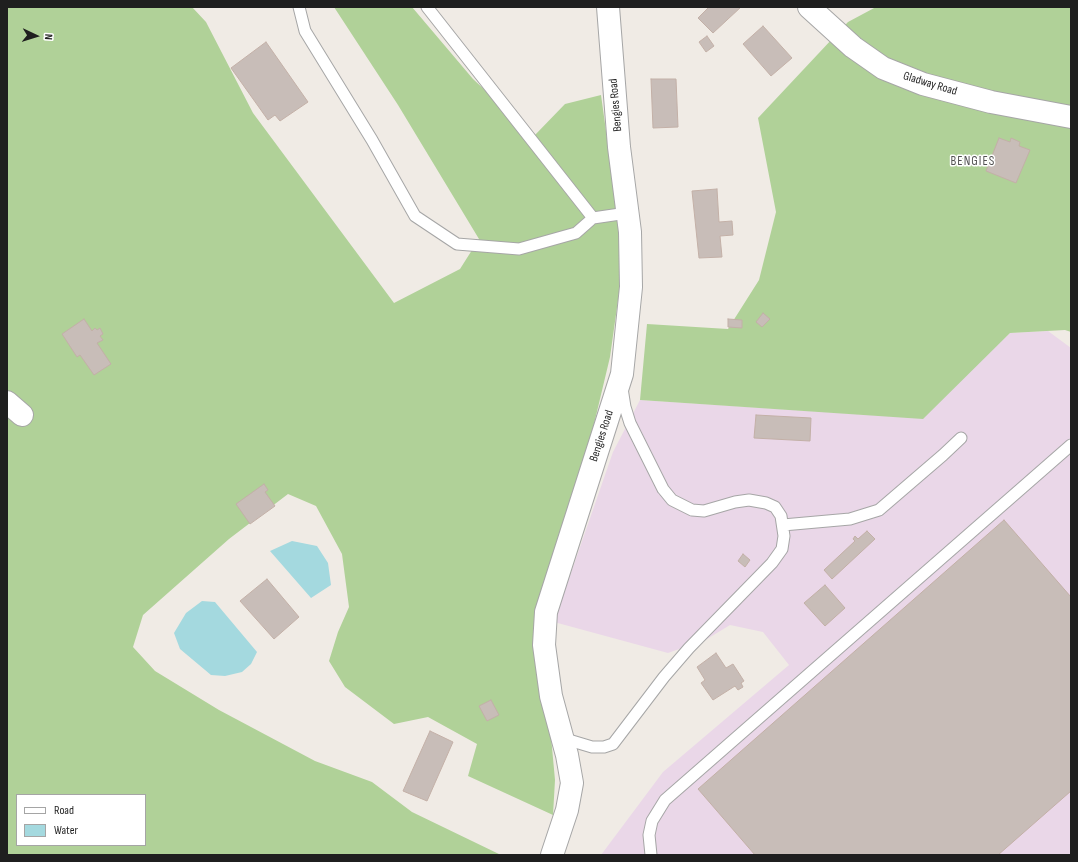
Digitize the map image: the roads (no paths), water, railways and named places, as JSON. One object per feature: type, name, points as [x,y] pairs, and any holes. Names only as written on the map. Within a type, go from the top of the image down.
[{"type":"street","name":"Bengies Road","points":[[552,855],[568,810],[572,782],[567,755],[550,689],[544,645],[546,612],[622,374],[631,287],[630,232],[619,147],[608,7]]},
{"type":"street","name":"Gladway Road","points":[[809,7],[853,47],[883,68],[923,84],[991,102],[1071,117]]},
{"type":"lane","points":[[299,7],[305,31],[372,140],[415,216],[457,244],[519,249],[576,233],[593,218],[627,213]]},
{"type":"lane","points":[[427,7],[593,218]]},
{"type":"lane","points":[[562,738],[592,747],[604,747],[613,744],[664,676],[772,563],[782,549],[784,536],[781,516],[774,507],[766,503],[749,500],[735,502],[704,511],[692,510],[672,500],[663,489],[630,423],[622,390],[622,374]]},
{"type":"lane","points":[[783,525],[850,519],[879,510],[961,438]]},
{"type":"lane","points":[[651,855],[649,835],[652,820],[665,800],[1071,445]]},
{"type":"water","points":[[292,541],[317,546],[328,563],[331,585],[311,598],[270,551]]},
{"type":"water","points":[[202,601],[215,602],[257,652],[251,664],[242,672],[225,676],[211,675],[180,649],[174,633],[186,613]]},
{"type":"district","name":"BENGIES","points":[[973,162]]}]
